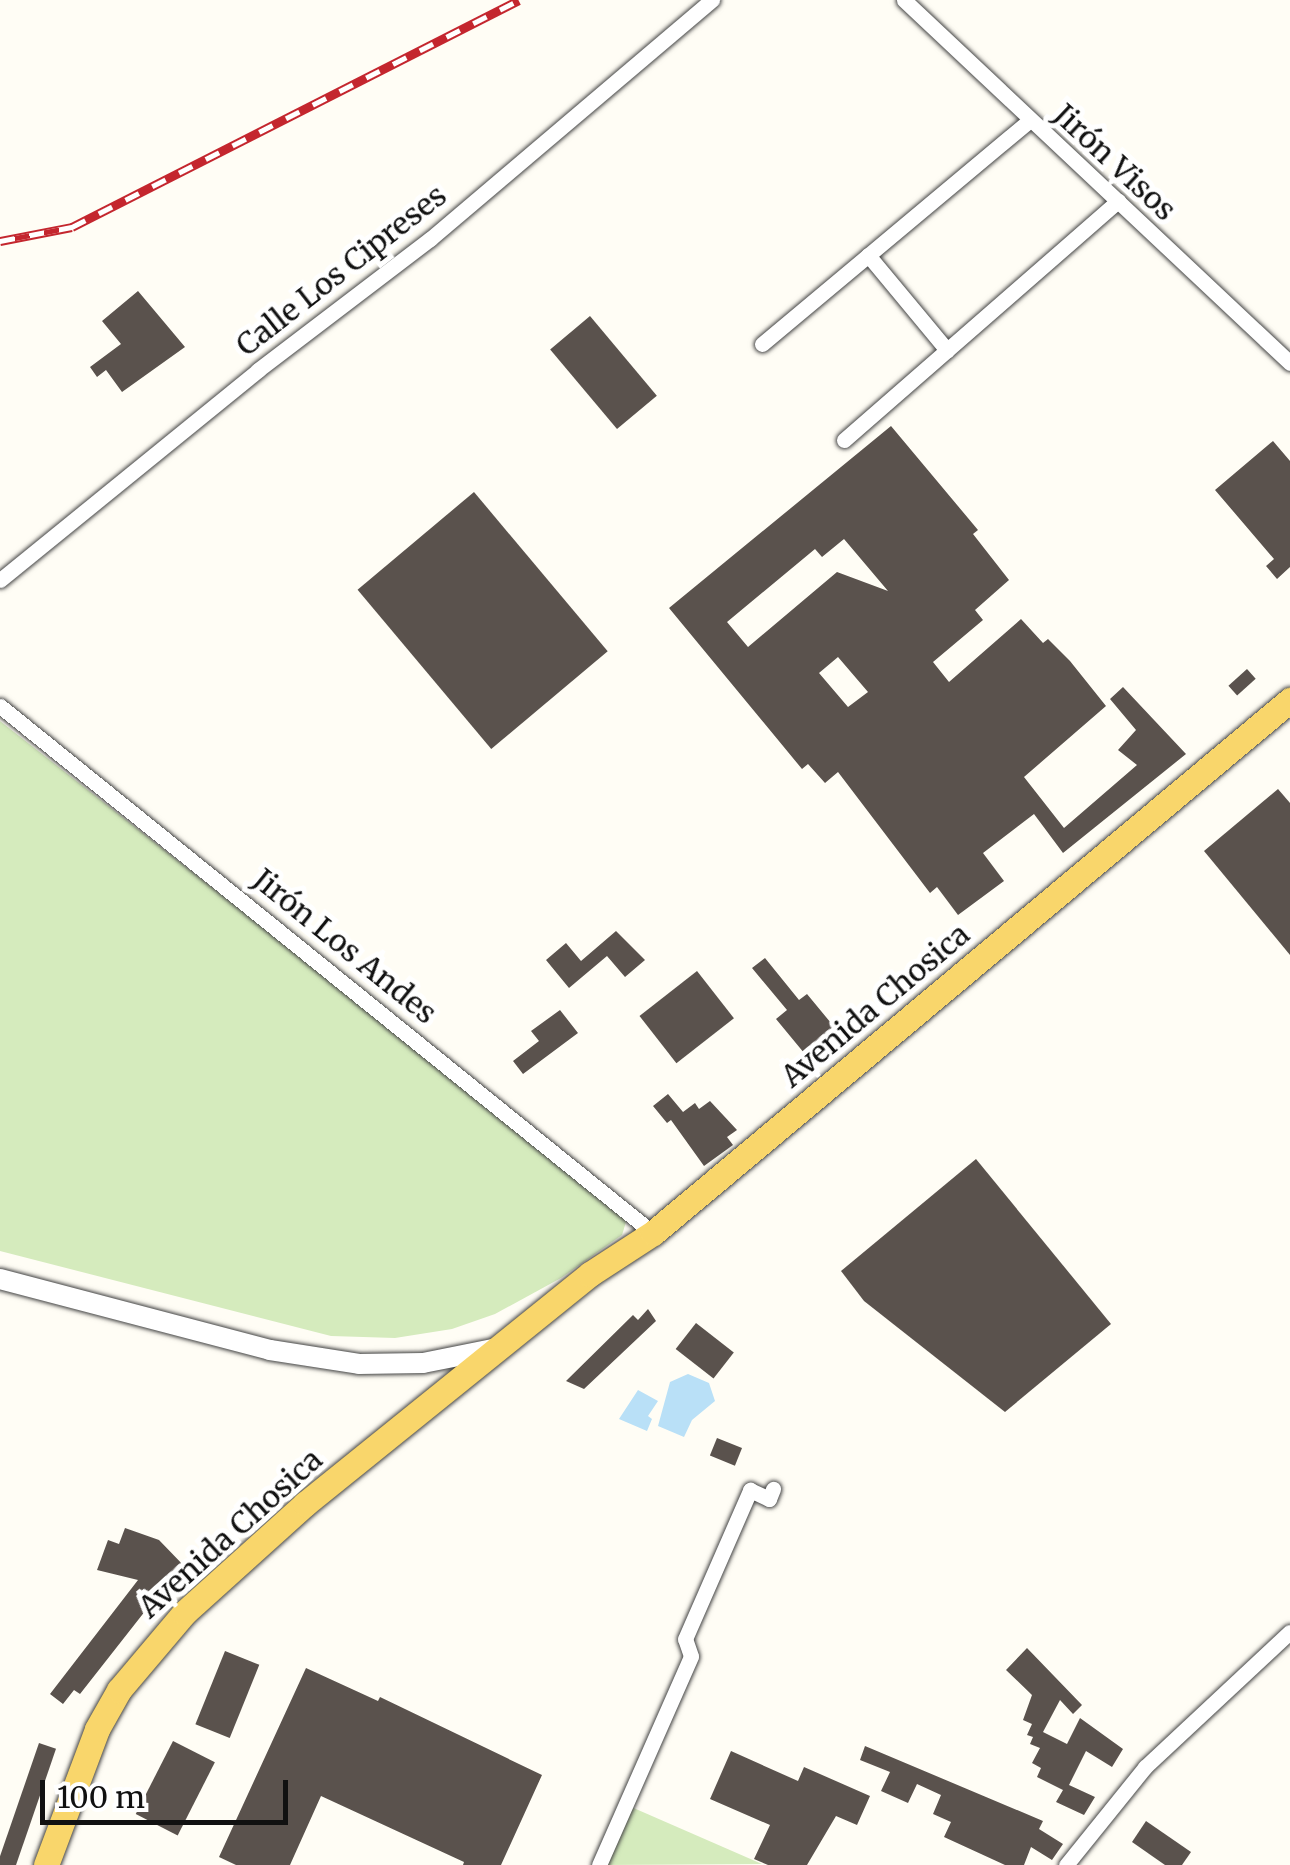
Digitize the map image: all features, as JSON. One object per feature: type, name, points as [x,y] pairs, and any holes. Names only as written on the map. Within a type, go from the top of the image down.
[{"type":"main road","name":"Avenida Chosica","points":[[46,1865],[96,1730],[119,1690],[184,1613],[305,1504],[590,1274],[653,1232],[1290,700]]},
{"type":"street","name":"Calle Los Cipreses","points":[[0,580],[258,370],[430,239],[712,0]]},
{"type":"street","name":"Jirón Visos","points":[[904,0],[1290,363]]},
{"type":"street","points":[[762,344],[1030,120]]},
{"type":"street","points":[[844,440],[1118,201]]},
{"type":"street","points":[[868,255],[947,350]]},
{"type":"street","name":"Jirón Los Andes","points":[[0,706],[638,1216],[653,1232]]},
{"type":"street","name":"Avenida Chosica","points":[[0,1279],[270,1350],[358,1364],[423,1363],[493,1350]]},
{"type":"street","points":[[599,1865],[691,1656],[685,1639],[750,1490],[769,1499],[772,1489]]},
{"type":"street","points":[[1066,1865],[1146,1767],[1290,1632]]},
{"type":"green space","points":[[0,721],[618,1206],[626,1222],[622,1235],[561,1278],[495,1314],[452,1329],[395,1338],[331,1336],[0,1251]]},
{"type":"green space","points":[[629,1806],[762,1864],[604,1865]]},
{"type":"water","points":[[688,1374],[709,1383],[715,1401],[692,1420],[684,1437],[658,1426],[670,1382]]},
{"type":"water","points":[[638,1390],[658,1401],[648,1416],[652,1419],[647,1431],[619,1419]]},
{"type":"building","points":[[138,291],[185,347],[122,392],[106,370],[97,377],[90,367],[121,344],[102,321]]},
{"type":"building","points":[[590,316],[657,396],[617,429],[550,349]]},
{"type":"building","points":[[891,426],[978,530],[973,534],[1009,580],[975,610],[983,620],[933,662],[949,682],[1021,619],[1043,643],[1048,639],[1070,661],[1106,706],[1024,777],[1064,828],[1137,765],[1118,750],[1136,730],[1110,699],[1123,687],[1186,754],[1063,853],[1034,814],[983,853],[1004,881],[958,915],[937,887],[930,893],[838,772],[825,783],[808,764],[802,769],[669,608]],"holes":[[[844,539],[888,591],[837,572],[748,647],[727,622],[815,549],[822,557]],[[838,657],[868,692],[848,707],[819,673]]]},
{"type":"building","points":[[1273,441],[1290,461],[1290,567],[1277,579],[1266,566],[1274,559],[1215,490]]},
{"type":"building","points":[[474,492],[608,651],[491,749],[358,590]]},
{"type":"building","points":[[1247,669],[1256,679],[1237,695],[1228,686]]},
{"type":"building","points":[[1278,789],[1290,803],[1290,955],[1204,851]]},
{"type":"building","points":[[616,931],[645,960],[625,977],[607,956],[569,988],[546,960],[566,943],[581,961]]},
{"type":"building","points":[[765,958],[799,1000],[807,994],[845,1040],[814,1065],[776,1019],[787,1010],[752,968]]},
{"type":"building","points":[[697,971],[734,1018],[676,1063],[639,1016]]},
{"type":"building","points":[[560,1010],[578,1033],[523,1074],[513,1061],[539,1041],[531,1031]]},
{"type":"building","points":[[668,1094],[683,1112],[695,1103],[699,1109],[710,1101],[737,1130],[727,1137],[733,1145],[704,1166],[671,1120],[667,1123],[653,1106]]},
{"type":"building","points":[[976,1159],[1111,1324],[1005,1412],[864,1301],[841,1271]]},
{"type":"building","points":[[648,1309],[656,1321],[584,1389],[566,1381],[633,1315],[638,1320]]},
{"type":"building","points":[[696,1323],[734,1353],[714,1379],[676,1349]]},
{"type":"building","points":[[717,1438],[742,1448],[735,1466],[710,1456]]},
{"type":"building","points":[[125,1528],[159,1540],[188,1570],[169,1588],[164,1587],[80,1694],[74,1690],[63,1704],[50,1694],[138,1580],[97,1570],[108,1540],[119,1544]]},
{"type":"building","points":[[1027,1648],[1082,1705],[1073,1714],[1060,1700],[1043,1732],[1067,1744],[1080,1718],[1123,1749],[1112,1767],[1086,1751],[1069,1785],[1095,1797],[1084,1815],[1056,1802],[1063,1790],[1037,1777],[1041,1768],[1032,1763],[1040,1748],[1030,1744],[1033,1737],[1027,1735],[1032,1724],[1023,1720],[1032,1695],[1006,1670]]},
{"type":"building","points":[[225,1651],[259,1665],[230,1738],[195,1724]]},
{"type":"building","points":[[306,1668],[378,1701],[380,1697],[542,1775],[501,1865],[463,1865],[464,1862],[321,1796],[290,1865],[236,1865],[219,1857]]},
{"type":"building","points":[[173,1741],[215,1762],[178,1835],[136,1814]]},
{"type":"building","points":[[39,1743],[56,1749],[16,1865],[0,1865]]},
{"type":"building","points":[[865,1746],[1043,1821],[1039,1829],[1063,1844],[1052,1860],[1031,1847],[1024,1865],[1005,1865],[944,1837],[951,1822],[933,1814],[941,1795],[917,1784],[908,1803],[881,1791],[890,1772],[860,1760]]},
{"type":"building","points":[[731,1751],[798,1781],[804,1767],[870,1796],[857,1825],[836,1816],[807,1865],[768,1865],[754,1859],[770,1825],[710,1799]]},
{"type":"building","points":[[1146,1821],[1191,1852],[1182,1865],[1165,1865],[1132,1842]]},
{"type":"railway","points":[[0,241],[72,227],[519,0]]}]
